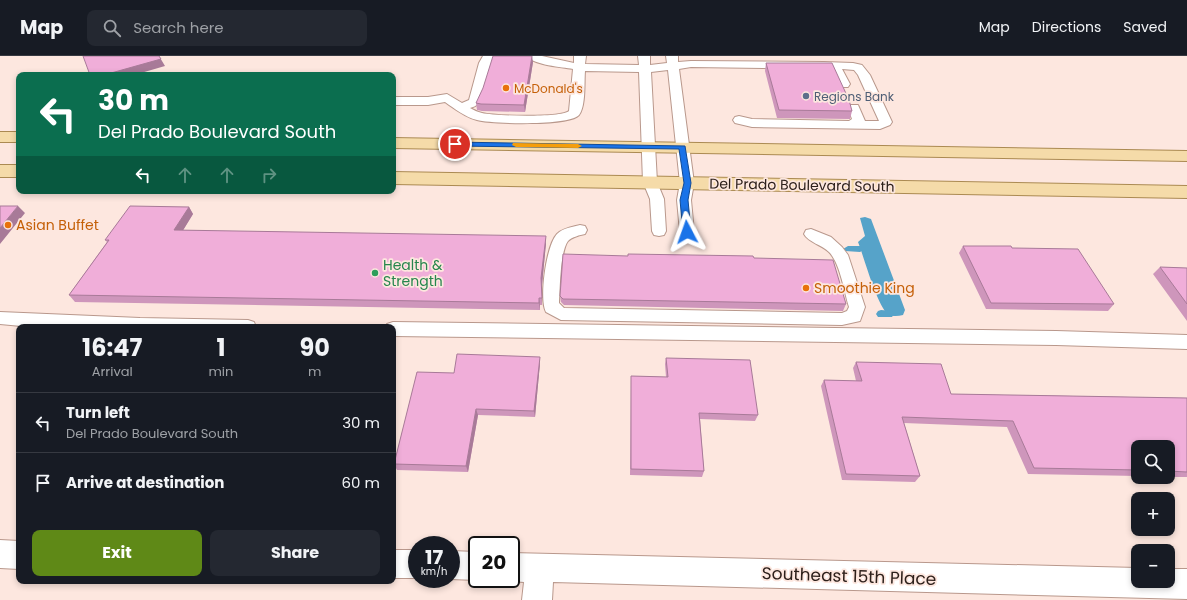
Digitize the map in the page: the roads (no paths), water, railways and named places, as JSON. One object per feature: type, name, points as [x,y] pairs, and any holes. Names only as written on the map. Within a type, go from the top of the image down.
[{"type":"main road","points":[[0,136],[16,137]]},
{"type":"main road","points":[[396,143],[1187,156]]},
{"type":"main road","points":[[0,151],[16,152]]},
{"type":"main road","points":[[0,171],[16,172]]},
{"type":"main road","name":"Del Prado Boulevard South","points":[[396,178],[1187,192]]},
{"type":"main road","points":[[1129,191],[1187,178]]},
{"type":"street","points":[[0,554],[16,554]]},
{"type":"street","points":[[396,564],[408,564]]},
{"type":"street","points":[[525,567],[537,600]]},
{"type":"street","name":"Southeast 15th Place","points":[[525,567],[1187,584]]},
{"type":"lane","points":[[461,107],[473,104],[485,63],[489,56]]},
{"type":"lane","points":[[532,56],[545,60],[645,69],[672,61],[691,64],[853,66],[862,70],[886,122],[880,125],[856,125],[752,123],[739,120]]},
{"type":"lane","points":[[557,56],[580,62]]},
{"type":"lane","points":[[644,56],[650,182],[657,200],[659,231]]},
{"type":"lane","points":[[672,61],[687,183],[684,200],[687,232]]},
{"type":"lane","points":[[396,101],[428,101],[448,98],[471,114],[487,118],[549,119],[569,117],[576,112],[577,107],[580,62]]},
{"type":"lane","points":[[820,65],[836,68],[849,84],[847,69],[833,65]]},
{"type":"lane","points":[[856,125],[859,121],[860,108]]},
{"type":"lane","points":[[580,230],[569,233],[564,237],[560,241],[557,250],[552,303],[552,308],[556,312],[697,325],[1187,342]]},
{"type":"lane","points":[[396,329],[697,325],[842,319],[854,316],[857,307],[843,259],[830,244],[811,234]]},
{"type":"lane","points":[[0,318],[99,324]]},
{"type":"water","points":[[865,217],[871,219],[905,310],[903,315],[894,316],[888,314],[875,292],[858,242],[865,236],[860,218]]},
{"type":"waterway","points":[[848,249],[860,249]]},
{"type":"waterway","points":[[881,314],[889,314]]},
{"type":"place","name":"McDonald's","points":[[506,88]]},
{"type":"place","name":"Regions Bank","points":[[806,96]]},
{"type":"place","name":"Asian Buffet","points":[[8,225]]},
{"type":"place","name":"Health & Strength","points":[[375,273]]},
{"type":"place","name":"Smoothie King","points":[[806,288]]}]
